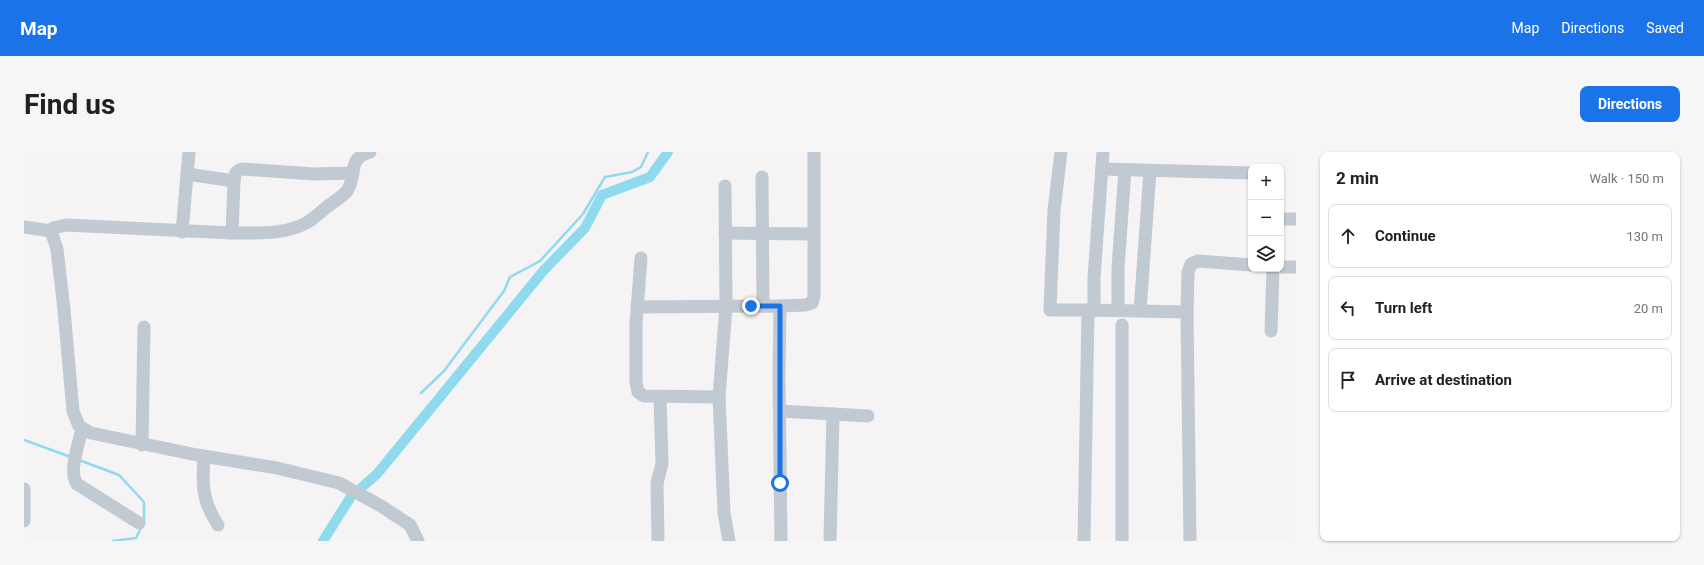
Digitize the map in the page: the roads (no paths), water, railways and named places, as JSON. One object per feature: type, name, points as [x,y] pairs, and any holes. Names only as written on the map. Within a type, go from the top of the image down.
[{"type":"street","points":[[182,232],[189,152]]},
{"type":"street","points":[[51,232],[53,228],[66,225],[182,232],[232,233],[278,231],[293,228],[308,222],[346,192],[351,184],[355,156],[370,152]]},
{"type":"street","points":[[637,307],[780,306],[812,304],[814,296],[814,152]]},
{"type":"street","points":[[1060,152],[1054,210],[1050,310],[1187,312]]},
{"type":"street","points":[[1084,541],[1091,310],[1103,152]]},
{"type":"street","points":[[1102,168],[1248,174]]},
{"type":"street","points":[[232,233],[234,180],[237,171],[242,169],[314,174],[353,174]]},
{"type":"street","points":[[1118,310],[1118,268],[1125,170]]},
{"type":"street","points":[[1140,311],[1150,171]]},
{"type":"street","points":[[187,174],[234,180]]},
{"type":"street","points":[[762,177],[763,306]]},
{"type":"street","points":[[724,186],[726,306],[719,396],[724,513],[729,541]]},
{"type":"street","points":[[1284,219],[1296,219]]},
{"type":"street","points":[[24,227],[51,232]]},
{"type":"street","points":[[51,232],[57,249],[73,411],[79,426],[82,429],[91,433],[142,445],[277,468],[339,484],[381,506],[410,525],[418,541]]},
{"type":"street","points":[[725,233],[814,234]]},
{"type":"street","points":[[641,258],[637,307],[636,382],[638,392],[644,396],[660,397],[719,396]]},
{"type":"street","points":[[1190,541],[1187,312],[1188,272],[1190,264],[1198,261],[1248,265]]},
{"type":"street","points":[[1284,267],[1296,267]]},
{"type":"street","points":[[1271,331],[1274,272]]},
{"type":"street","points":[[780,306],[781,541]]},
{"type":"street","points":[[1122,325],[1122,541]]},
{"type":"street","points":[[142,445],[144,326]]},
{"type":"street","points":[[658,541],[657,483],[662,464],[660,397]]},
{"type":"street","points":[[780,411],[868,416]]},
{"type":"street","points":[[830,541],[833,414]]},
{"type":"street","points":[[82,429],[72,471],[77,484],[139,523]]},
{"type":"street","points":[[204,456],[202,480],[204,498],[218,525]]},
{"type":"street","points":[[24,489],[24,521]]},
{"type":"waterway","points":[[421,393],[444,371],[504,291],[510,277],[540,261],[583,214],[605,177],[632,172],[641,167],[648,152]]},
{"type":"waterway","points":[[362,487],[377,474],[544,270],[585,228],[602,195],[650,177],[668,152]]},
{"type":"waterway","points":[[24,440],[68,456]]},
{"type":"waterway","points":[[79,460],[119,475],[144,502],[144,522]]},
{"type":"waterway","points":[[323,541],[350,498]]},
{"type":"waterway","points":[[113,541],[136,538],[142,526]]}]
